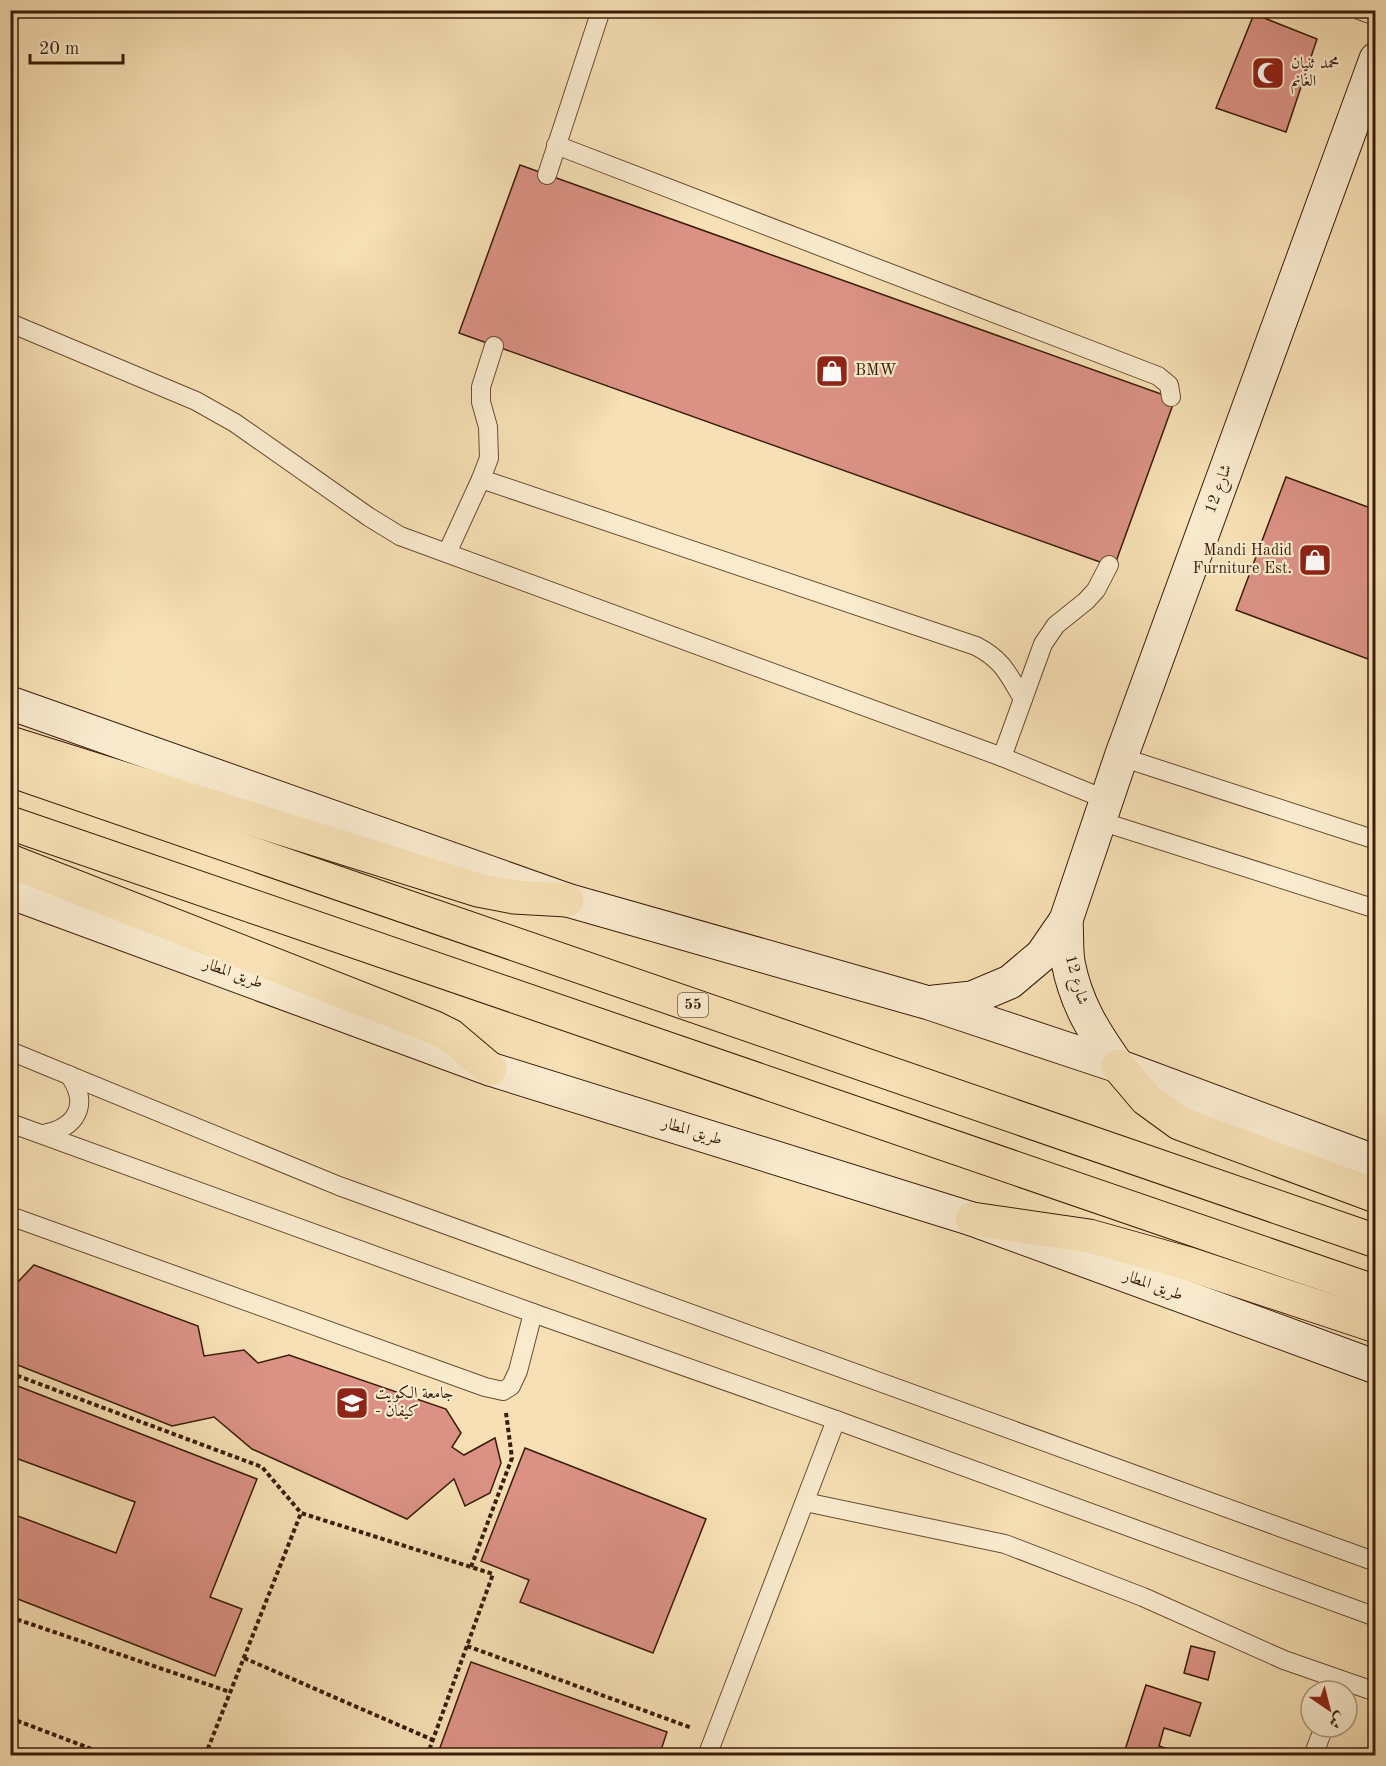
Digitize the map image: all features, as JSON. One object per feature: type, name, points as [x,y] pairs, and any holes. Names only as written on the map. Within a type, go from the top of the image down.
[{"type":"highway","points":[[10,743],[478,890],[514,897],[567,900]]},
{"type":"highway","name":"55","points":[[10,770],[1376,1241]]},
{"type":"highway","points":[[10,823],[1376,1292]]},
{"type":"highway","points":[[10,861],[433,1027],[451,1036],[490,1069]]},
{"type":"highway","points":[[1118,1066],[1146,1099],[1179,1123],[1376,1196]]},
{"type":"highway","points":[[972,1219],[1089,1236],[1189,1264],[1376,1326]]},
{"type":"main road","name":"شارع 12","points":[[929,1003],[972,998],[1010,982],[1042,955],[1066,920],[1121,757],[1376,59]]},
{"type":"main road","points":[[10,703],[567,900],[929,1003],[1118,1066],[1376,1162]]},
{"type":"main road","name":"طريق المطار","points":[[10,892],[490,1069],[972,1219],[1376,1367]]},
{"type":"main road","name":"شارع 12","points":[[1066,920],[1068,960],[1077,999],[1096,1035],[1118,1066]]},
{"type":"lane","points":[[547,175],[601,10]]},
{"type":"lane","points":[[1359,10],[1376,16]]},
{"type":"lane","points":[[556,146],[1158,376],[1169,386],[1171,397]]},
{"type":"lane","points":[[10,323],[196,401],[244,430],[400,536],[1002,757],[1103,810],[1376,909]]},
{"type":"lane","points":[[447,553],[489,458],[488,427],[481,402],[481,387],[494,346]]},
{"type":"lane","points":[[481,479],[976,646],[992,654],[1002,665],[1023,699]]},
{"type":"lane","points":[[1002,757],[1043,644],[1065,617],[1096,590],[1109,565]]},
{"type":"lane","points":[[1121,757],[1376,840]]},
{"type":"lane","points":[[10,1050],[339,1186],[1376,1562]]},
{"type":"lane","points":[[44,1134],[57,1131],[69,1124],[77,1113],[80,1100],[77,1086],[69,1075]]},
{"type":"lane","points":[[10,1123],[1376,1617]]},
{"type":"lane","points":[[10,1216],[485,1387],[503,1391],[511,1386],[518,1371],[533,1313]]},
{"type":"lane","points":[[707,1755],[836,1420]]},
{"type":"lane","points":[[805,1502],[1005,1544],[1143,1597],[1325,1679]]},
{"type":"lane","points":[[1359,1689],[1376,1692]]},
{"type":"lane","points":[[1313,1755],[1319,1739]]},
{"type":"path","points":[[10,1373],[262,1467],[301,1513],[493,1574],[427,1755]]},
{"type":"path","points":[[471,1567],[512,1458],[503,1391]]},
{"type":"path","points":[[205,1755],[301,1513]]},
{"type":"path","points":[[10,1617],[230,1692]]},
{"type":"path","points":[[467,1646],[715,1736]]},
{"type":"path","points":[[244,1658],[433,1740]]},
{"type":"path","points":[[10,1718],[110,1755]]},
{"type":"building","name":"محمد ثنيان الغانم","points":[[1254,14],[1317,39],[1286,132],[1216,108]]},
{"type":"building","name":"BMW","points":[[520,165],[1175,399],[1114,567],[459,333]]},
{"type":"building","name":"Mandi Hadid Furniture Est.","points":[[1286,477],[1376,510],[1376,662],[1236,610]]},
{"type":"building","points":[[34,1265],[198,1326],[204,1356],[244,1350],[258,1363],[289,1355],[446,1409],[461,1433],[452,1447],[464,1455],[495,1438],[501,1463],[490,1493],[465,1506],[454,1479],[407,1519],[252,1449],[214,1417],[172,1426],[10,1362],[10,1286],[14,1286]]},
{"type":"building","points":[[10,1383],[257,1479],[210,1597],[242,1609],[215,1676],[10,1596],[10,1513],[116,1553],[135,1502],[10,1456]]},
{"type":"building","points":[[525,1448],[706,1519],[653,1653],[520,1602],[529,1580],[481,1561]]},
{"type":"building","points":[[1191,1646],[1215,1652],[1208,1680],[1184,1673]]},
{"type":"building","points":[[471,1662],[667,1732],[659,1756],[437,1756]]},
{"type":"building","points":[[1146,1685],[1201,1703],[1190,1736],[1164,1728],[1159,1746],[1183,1754],[1182,1756],[1123,1756]]},
{"type":"place","name":"محمد ثنيان الغانم","points":[[1268,73]]},
{"type":"place","name":"BMW","points":[[832,371]]},
{"type":"place","name":"Mandi Hadid Furniture Est.","points":[[1315,560]]},
{"type":"place","name":"جامعة الكويت - كيفان","points":[[352,1403]]}]
